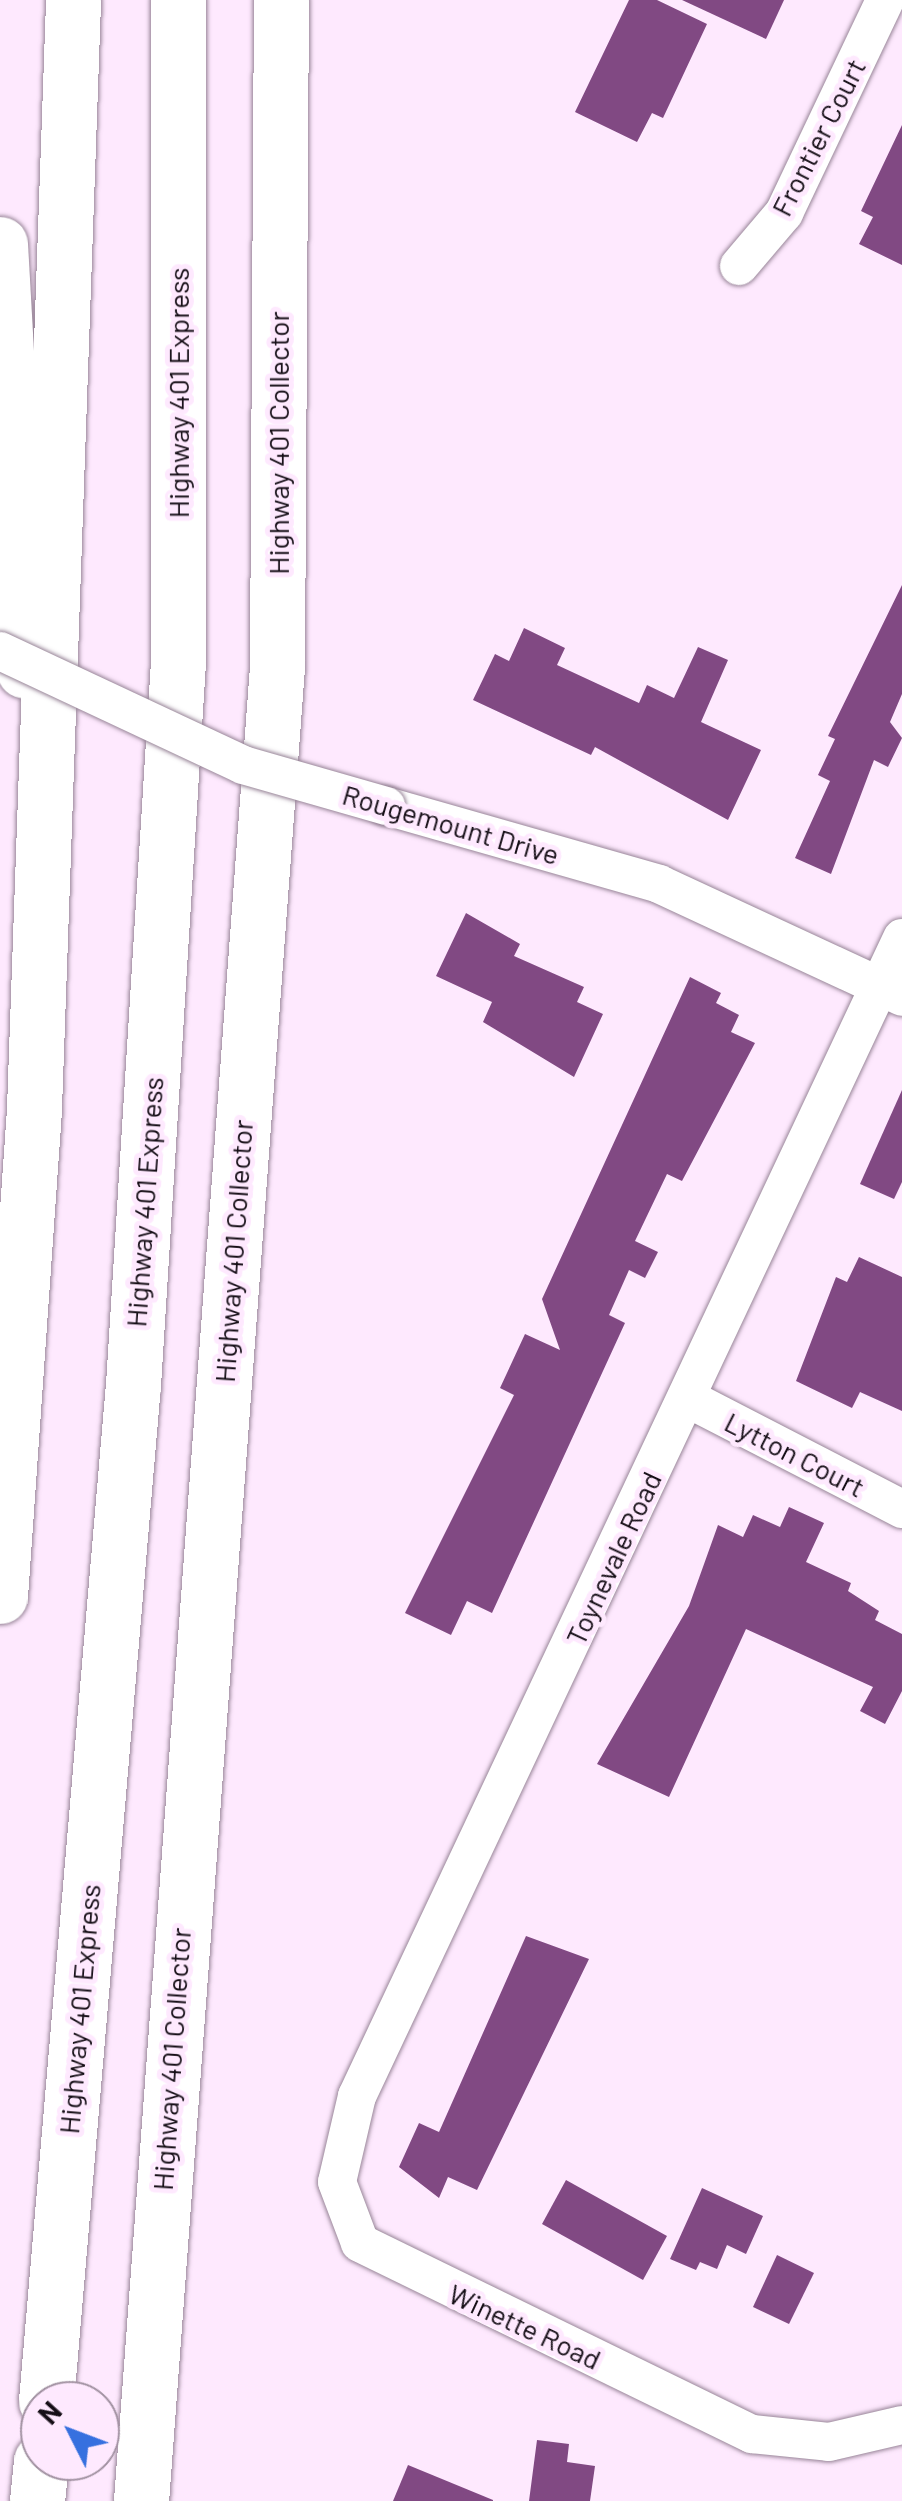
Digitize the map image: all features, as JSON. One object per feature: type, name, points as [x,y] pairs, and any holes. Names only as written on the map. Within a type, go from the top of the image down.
[{"type":"highway","points":[[0,1596],[34,1108],[40,813],[58,548],[73,0]]},
{"type":"highway","name":"Highway 401 Express","points":[[48,2381],[131,1405],[178,661],[178,0]]},
{"type":"highway","name":"Highway 401 Collector","points":[[140,2501],[277,665],[281,0]]},
{"type":"highway","points":[[0,244],[11,549],[40,813]]},
{"type":"street","name":"Frontier Court","points":[[738,266],[784,213],[886,0]]},
{"type":"street","name":"Rougemount Drive","points":[[0,651],[224,757],[659,884],[891,992]]},
{"type":"street","name":"Toynevale Road","points":[[337,2182],[358,2096],[688,1400],[891,992],[902,938]]},
{"type":"street","name":"Lytton Court","points":[[688,1400],[902,1508]]},
{"type":"street","name":"Winette Road","points":[[337,2182],[360,2243],[752,2434],[829,2442],[902,2426]]},
{"type":"building","points":[[629,0],[657,0],[707,24],[663,118],[652,113],[637,142],[575,112]]},
{"type":"building","points":[[682,0],[784,0],[766,39]]},
{"type":"building","points":[[902,125],[902,265],[859,244],[873,217],[861,211]]},
{"type":"building","points":[[902,585],[902,694],[890,722],[902,738],[888,767],[874,760],[831,874],[795,858],[830,781],[818,775],[835,739],[828,736]]},
{"type":"building","points":[[524,628],[565,648],[557,665],[639,703],[647,685],[674,698],[698,647],[728,660],[701,722],[761,750],[728,820],[595,747],[591,755],[473,700],[495,654],[509,661]]},
{"type":"building","points":[[466,913],[520,944],[514,956],[584,987],[577,1002],[603,1014],[574,1077],[483,1022],[492,1002],[436,976]]},
{"type":"building","points":[[690,977],[721,993],[716,1003],[739,1015],[731,1032],[755,1043],[682,1181],[667,1174],[635,1241],[658,1252],[645,1278],[629,1270],[609,1315],[625,1323],[492,1613],[467,1601],[451,1635],[405,1613],[514,1395],[500,1388],[525,1334],[560,1350],[542,1299]]},
{"type":"building","points":[[902,1090],[902,1182],[894,1199],[860,1184]]},
{"type":"building","points":[[859,1257],[902,1277],[902,1411],[860,1392],[852,1408],[796,1381],[836,1277],[847,1282]]},
{"type":"building","points":[[789,1507],[824,1523],[806,1562],[851,1583],[848,1591],[879,1611],[875,1620],[902,1634],[902,1691],[885,1724],[860,1711],[873,1687],[746,1629],[669,1797],[597,1764],[689,1606],[718,1525],[743,1537],[753,1515],[780,1527]]},
{"type":"building","points":[[526,1936],[589,1959],[477,2190],[448,2177],[439,2198],[399,2167],[419,2123],[439,2132]]},
{"type":"building","points":[[566,2180],[667,2236],[643,2280],[542,2224]]},
{"type":"building","points":[[702,2188],[763,2216],[746,2254],[727,2245],[717,2269],[700,2262],[696,2270],[670,2259]]},
{"type":"building","points":[[777,2255],[814,2273],[789,2324],[753,2307]]},
{"type":"building","points":[[537,2440],[569,2444],[567,2462],[595,2466],[590,2501],[529,2501]]},
{"type":"building","points":[[408,2465],[493,2500],[493,2501],[393,2501]]}]
